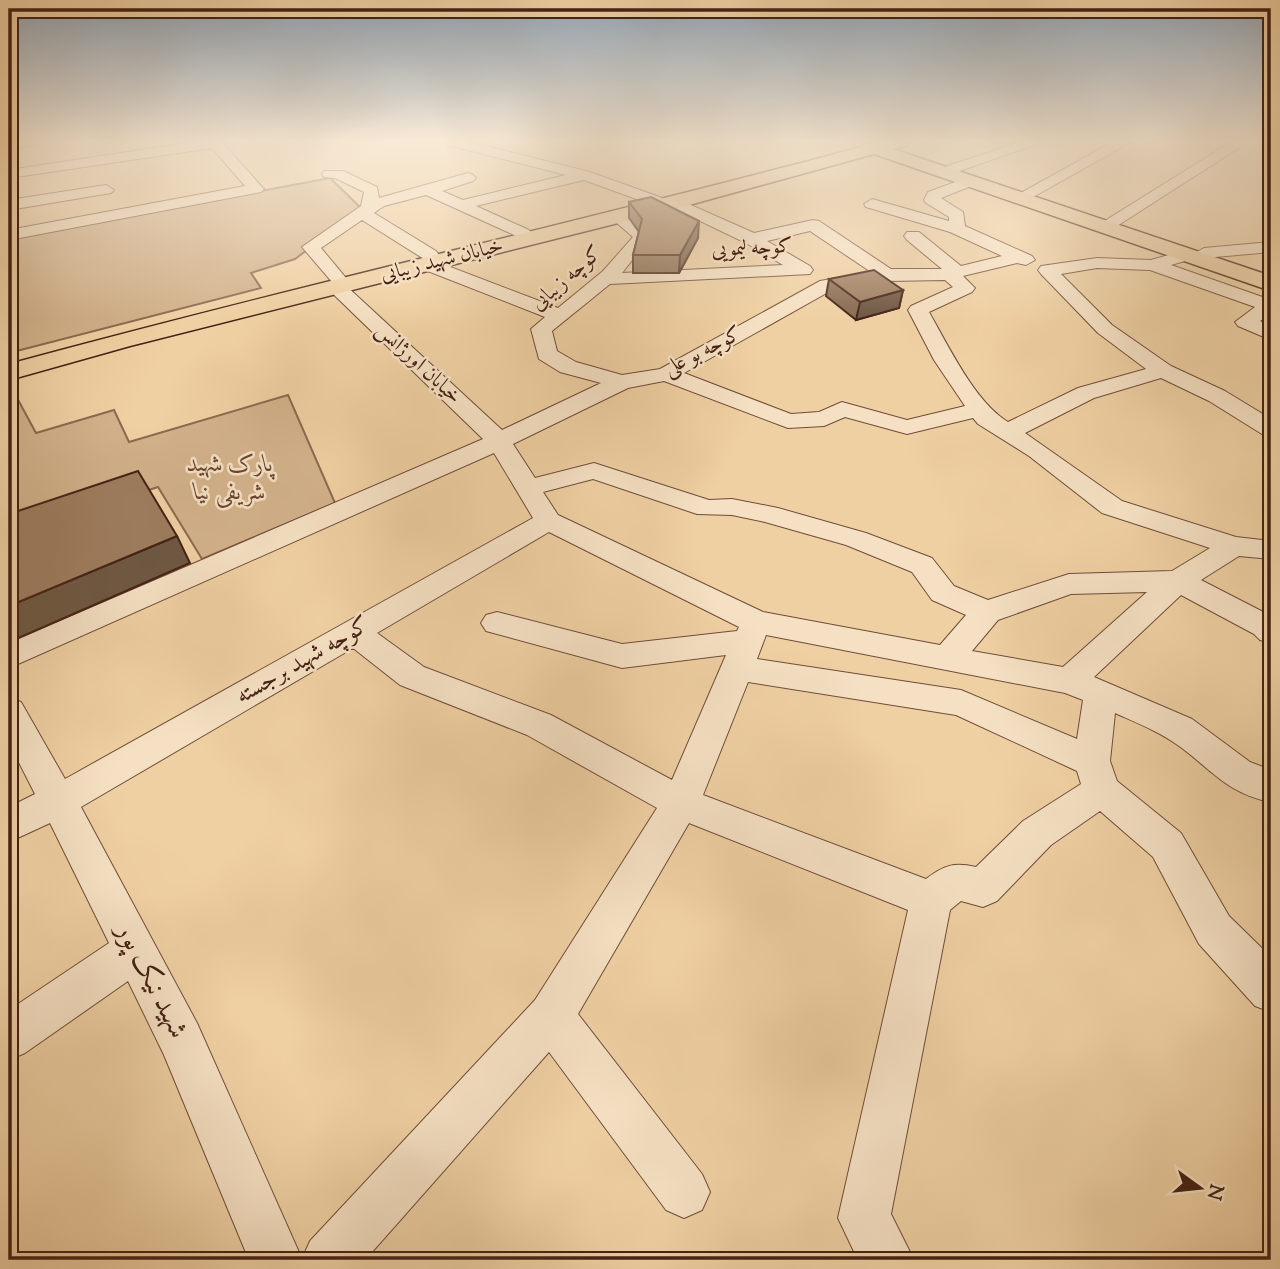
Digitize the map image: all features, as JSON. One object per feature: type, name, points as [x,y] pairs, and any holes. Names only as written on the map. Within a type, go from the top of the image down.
[{"type":"main road","points":[[1033,201],[1271,276]]},
{"type":"main road","points":[[1049,201],[1111,222],[1271,284]]},
{"type":"main road","name":"خیابان شهید زیبایی","points":[[428,260],[619,218],[666,202]]},
{"type":"main road","name":"خیابان شهید زیبایی","points":[[9,362],[337,283],[523,234],[666,202]]},
{"type":"main road","name":"خیابان شهید زیبایی","points":[[9,372],[235,308]]},
{"type":"street","points":[[50,201],[54,226]]},
{"type":"street","points":[[9,235],[168,201]]},
{"type":"street","points":[[366,211],[369,201]]},
{"type":"street","points":[[366,211],[385,201]]},
{"type":"street","points":[[454,201],[523,234]]},
{"type":"street","points":[[463,205],[478,201]]},
{"type":"street","points":[[934,201],[957,215],[956,228]]},
{"type":"street","points":[[1111,222],[1145,201]]},
{"type":"street","name":"کوچه لیمویی","points":[[666,202],[752,239],[804,270]]},
{"type":"street","points":[[872,204],[956,228],[1046,270],[1105,329],[1163,371],[1217,396],[1271,429]]},
{"type":"street","points":[[366,211],[401,234],[428,260],[559,316]]},
{"type":"street","name":"خیابان اورژانس","points":[[366,211],[312,247],[337,283],[499,441],[548,520]]},
{"type":"street","name":"کوچه زیبایی","points":[[619,218],[642,236],[634,251],[541,329],[547,354],[568,367],[622,382]]},
{"type":"street","points":[[752,239],[813,225],[887,275]]},
{"type":"street","points":[[913,236],[954,273],[965,288],[918,310],[945,360],[986,419],[1038,451],[1112,507],[1234,546],[1271,550]]},
{"type":"street","points":[[1046,270],[1097,263],[1152,265],[1195,254],[1271,247]]},
{"type":"street","name":"کوچه بو علی","points":[[9,656],[499,441],[622,382],[666,374],[827,285],[887,275],[954,273],[1018,257]]},
{"type":"street","points":[[1152,265],[1271,306]]},
{"type":"street","points":[[804,270],[827,285]]},
{"type":"street","name":"کوچه لیمویی","points":[[603,279],[804,270]]},
{"type":"street","points":[[1271,306],[1245,322],[1271,334]]},
{"type":"street","points":[[1008,432],[1086,393],[1163,371]]},
{"type":"street","points":[[666,374],[788,421],[824,419],[842,409],[907,427],[979,409]]},
{"type":"street","points":[[527,488],[594,471],[707,508],[732,507],[768,514],[856,539],[922,565],[943,593],[987,612]]},
{"type":"street","points":[[548,520],[747,644],[961,703],[1097,776],[1167,845],[1214,930],[1271,990]]},
{"type":"street","name":"کوچه شهید برجسته","points":[[9,825],[58,802],[548,520]]},
{"type":"street","points":[[1097,776],[1085,687],[1178,581],[1234,546]]},
{"type":"street","points":[[947,658],[987,612],[1069,584],[1178,581],[1265,626],[1271,632]]},
{"type":"street","points":[[497,623],[622,656],[747,644],[947,658],[1085,687],[1157,717],[1190,736],[1231,770],[1256,784],[1271,786]]},
{"type":"street","points":[[354,632],[412,676],[538,725],[681,803],[931,900]]},
{"type":"street","points":[[329,1260],[551,1016],[681,803],[747,644]]},
{"type":"street","name":"شهید نیک پور","points":[[9,712],[181,1039],[276,1260]]},
{"type":"street","points":[[887,1260],[864,1218],[931,900],[955,881],[983,888],[1097,776]]},
{"type":"street","points":[[9,1037],[136,950]]},
{"type":"street","points":[[551,1016],[684,1192]]},
{"type":"green space","points":[[206,201],[354,201],[362,209],[295,259],[251,273],[261,288],[9,353],[9,238]]},
{"type":"green space","name":"پارک شهید شریفی نیا","points":[[9,383],[36,433],[114,410],[129,442],[288,395],[335,503],[202,559],[158,487],[9,536]]},
{"type":"building","points":[[659,201],[699,221],[680,255],[633,255],[642,219],[629,202]]},
{"type":"building","points":[[874,270],[903,290],[860,302],[829,279]]},
{"type":"building","points":[[138,471],[177,536],[9,606],[9,514]]}]
